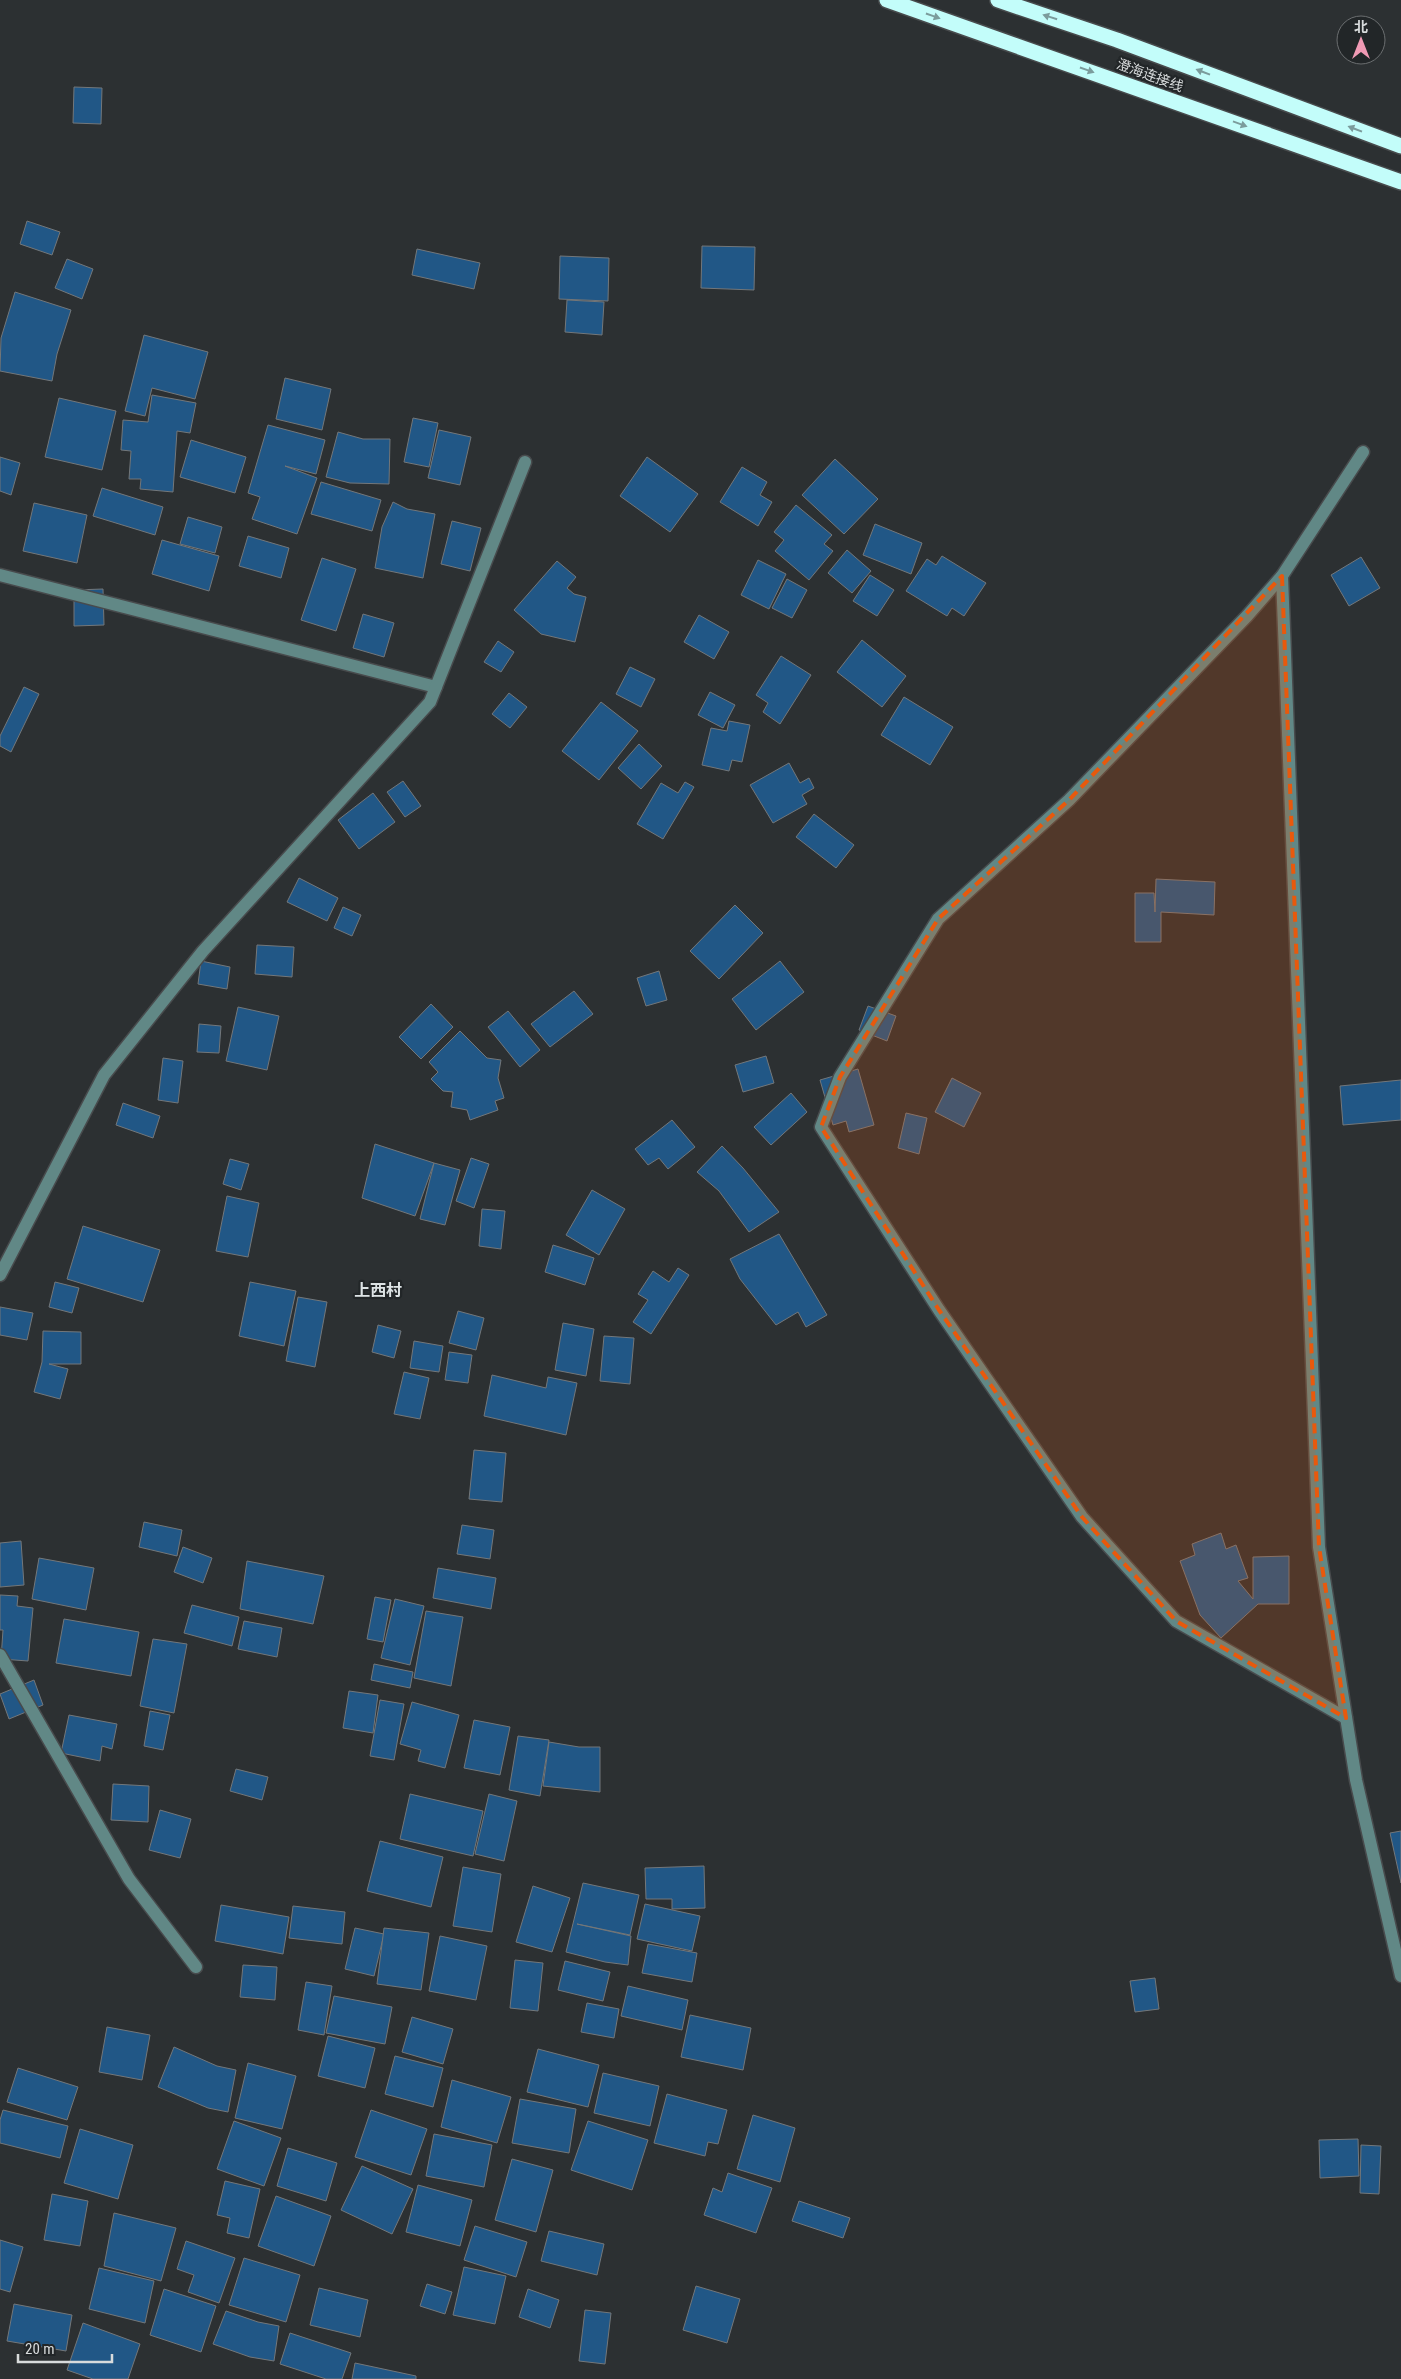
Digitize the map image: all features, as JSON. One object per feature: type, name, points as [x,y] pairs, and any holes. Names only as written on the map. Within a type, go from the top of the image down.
[{"type":"highway","name":"澄海连接线","points":[[887,0],[1401,182]]},
{"type":"highway","name":"澄海连接线","points":[[998,0],[1117,40],[1401,146]]},
{"type":"street","points":[[1346,1718],[1176,1621],[1082,1517],[939,1310],[821,1127],[840,1077],[938,919],[1069,800],[1240,623],[1282,576],[1363,452]]},
{"type":"street","points":[[0,1275],[104,1075],[203,951],[430,702],[525,462]]},
{"type":"street","points":[[0,576],[436,687]]},
{"type":"street","points":[[1282,576],[1319,1547],[1356,1780],[1401,1976]]},
{"type":"street","points":[[0,1655],[129,1879],[196,1967]]},
{"type":"highlighted area","points":[[1282,576],[1319,1547],[1346,1718],[1176,1621],[1082,1517],[939,1310],[821,1127],[840,1077],[938,919],[1069,800]]},
{"type":"building","points":[[74,87],[102,88],[101,124],[73,123]]},
{"type":"building","points":[[27,221],[60,232],[52,255],[20,244]]},
{"type":"building","points":[[702,246],[755,247],[754,290],[701,288]]},
{"type":"building","points":[[417,249],[480,263],[474,289],[412,275]]},
{"type":"building","points":[[560,256],[609,258],[608,301],[559,299]]},
{"type":"building","points":[[67,259],[93,269],[82,299],[55,288]]},
{"type":"building","points":[[15,292],[71,310],[57,354],[52,381],[0,371],[1,338]]},
{"type":"building","points":[[567,300],[604,302],[602,335],[565,332]]},
{"type":"building","points":[[144,335],[208,352],[195,399],[152,388],[145,416],[125,411]]},
{"type":"building","points":[[285,378],[331,389],[322,430],[276,419]]},
{"type":"building","points":[[152,395],[196,403],[190,433],[177,431],[173,492],[140,489],[141,479],[129,479],[131,451],[121,450],[123,420],[148,422]]},
{"type":"building","points":[[59,398],[116,411],[102,470],[45,457]]},
{"type":"building","points":[[413,418],[438,423],[429,467],[404,462]]},
{"type":"building","points":[[268,425],[325,440],[316,474],[285,466],[317,478],[297,534],[252,519],[260,497],[248,493]]},
{"type":"building","points":[[439,430],[471,437],[460,485],[428,478]]},
{"type":"building","points":[[338,432],[363,439],[390,439],[389,484],[350,483],[326,477]]},
{"type":"building","points":[[191,440],[246,457],[235,493],[180,477]]},
{"type":"building","points":[[0,457],[20,463],[11,495],[0,491]]},
{"type":"building","points":[[647,457],[698,494],[670,532],[620,496]]},
{"type":"building","points":[[835,459],[878,499],[844,534],[802,495]]},
{"type":"building","points":[[742,467],[767,482],[760,495],[772,502],[758,526],[720,502]]},
{"type":"building","points":[[321,482],[381,500],[372,531],[311,514]]},
{"type":"building","points":[[102,488],[163,507],[155,535],[93,516]]},
{"type":"building","points":[[393,502],[407,509],[435,514],[423,578],[375,568],[382,527]]},
{"type":"building","points":[[34,503],[87,515],[77,563],[23,551]]},
{"type":"building","points":[[796,505],[832,535],[824,544],[833,551],[809,580],[775,551],[784,540],[774,532]]},
{"type":"building","points":[[188,517],[222,527],[215,553],[180,544]]},
{"type":"building","points":[[452,521],[481,528],[470,571],[441,564]]},
{"type":"building","points":[[875,524],[922,543],[911,574],[863,555]]},
{"type":"building","points":[[248,536],[289,548],[281,578],[239,566]]},
{"type":"building","points":[[162,540],[219,556],[209,591],[152,574]]},
{"type":"building","points":[[847,550],[871,571],[852,593],[828,573]]},
{"type":"building","points":[[942,556],[986,583],[964,616],[952,608],[947,616],[906,591],[927,559],[936,565]]},
{"type":"building","points":[[1361,557],[1380,588],[1349,606],[1331,575]]},
{"type":"building","points":[[322,558],[356,569],[336,631],[301,620]]},
{"type":"building","points":[[758,560],[786,574],[769,609],[741,595]]},
{"type":"building","points":[[557,561],[576,577],[567,588],[574,594],[586,597],[575,642],[541,634],[514,610]]},
{"type":"building","points":[[870,575],[894,590],[877,616],[853,601]]},
{"type":"building","points":[[787,579],[807,590],[792,618],[772,608]]},
{"type":"building","points":[[103,589],[104,625],[74,626],[74,590]]},
{"type":"building","points":[[363,614],[394,623],[384,657],[353,648]]},
{"type":"building","points":[[699,615],[729,632],[714,659],[684,642]]},
{"type":"building","points":[[862,640],[906,676],[882,707],[837,672]]},
{"type":"building","points":[[498,641],[514,652],[501,672],[484,662]]},
{"type":"building","points":[[781,656],[811,675],[780,724],[763,712],[768,703],[756,695]]},
{"type":"building","points":[[630,667],[655,679],[641,707],[616,694]]},
{"type":"building","points":[[24,687],[39,694],[11,752],[0,746],[0,736]]},
{"type":"building","points":[[710,692],[735,705],[723,728],[698,715]]},
{"type":"building","points":[[509,693],[527,707],[510,728],[492,714]]},
{"type":"building","points":[[904,697],[953,727],[930,765],[881,735]]},
{"type":"building","points":[[601,702],[638,731],[599,780],[562,751]]},
{"type":"building","points":[[729,721],[750,725],[742,762],[732,760],[729,771],[702,765],[711,728],[727,731]]},
{"type":"building","points":[[639,744],[662,766],[641,789],[618,768]]},
{"type":"building","points":[[789,763],[800,783],[809,778],[814,788],[802,795],[807,804],[773,823],[750,785]]},
{"type":"building","points":[[403,781],[421,806],[405,817],[387,792]]},
{"type":"building","points":[[685,782],[694,787],[663,839],[637,824],[661,783],[678,793]]},
{"type":"building","points":[[373,793],[395,822],[359,849],[338,820]]},
{"type":"building","points":[[814,814],[854,845],[836,868],[796,837]]},
{"type":"building","points":[[299,878],[338,898],[327,921],[287,902]]},
{"type":"building","points":[[1156,879],[1215,882],[1214,915],[1161,912],[1161,942],[1135,942],[1135,893],[1154,893],[1155,912]]},
{"type":"building","points":[[735,905],[763,933],[719,979],[690,951]]},
{"type":"building","points":[[343,907],[361,915],[352,936],[334,928]]},
{"type":"building","points":[[257,945],[294,947],[292,977],[255,974]]},
{"type":"building","points":[[201,961],[230,967],[227,989],[198,984]]},
{"type":"building","points":[[780,961],[804,992],[756,1030],[732,999]]},
{"type":"building","points":[[659,971],[667,1000],[646,1006],[637,978]]},
{"type":"building","points":[[574,991],[593,1014],[550,1047],[531,1024]]},
{"type":"building","points":[[431,1004],[453,1027],[421,1059],[399,1037]]},
{"type":"building","points":[[868,1006],[896,1016],[887,1041],[859,1030]]},
{"type":"building","points":[[238,1007],[279,1016],[267,1070],[226,1061]]},
{"type":"building","points":[[508,1011],[540,1050],[520,1067],[488,1027]]},
{"type":"building","points":[[199,1024],[221,1026],[219,1053],[197,1052]]},
{"type":"building","points":[[460,1031],[487,1058],[501,1060],[498,1078],[504,1098],[495,1101],[498,1110],[470,1120],[467,1110],[451,1107],[453,1092],[443,1091],[431,1079],[438,1072],[429,1062]]},
{"type":"building","points":[[766,1056],[774,1083],[743,1092],[735,1065]]},
{"type":"building","points":[[163,1058],[183,1061],[178,1103],[158,1100]]},
{"type":"building","points":[[858,1069],[874,1125],[849,1132],[846,1121],[833,1125],[820,1080]]},
{"type":"building","points":[[952,1078],[981,1093],[964,1127],[935,1112]]},
{"type":"building","points":[[1401,1080],[1401,1120],[1343,1125],[1340,1086]]},
{"type":"building","points":[[791,1093],[807,1112],[771,1145],[754,1127]]},
{"type":"building","points":[[123,1103],[160,1116],[153,1138],[116,1125]]},
{"type":"building","points":[[906,1113],[927,1118],[919,1154],[898,1148]]},
{"type":"building","points":[[672,1120],[695,1147],[668,1169],[659,1158],[648,1165],[635,1149]]},
{"type":"building","points":[[375,1144],[434,1163],[415,1216],[362,1198]]},
{"type":"building","points":[[722,1146],[743,1168],[779,1212],[749,1232],[719,1191],[697,1172]]},
{"type":"building","points":[[471,1158],[489,1164],[474,1208],[456,1201]]},
{"type":"building","points":[[230,1159],[249,1164],[241,1190],[223,1184]]},
{"type":"building","points":[[434,1163],[460,1170],[445,1225],[420,1219]]},
{"type":"building","points":[[592,1190],[625,1209],[599,1255],[566,1235]]},
{"type":"building","points":[[227,1196],[259,1203],[248,1257],[216,1251]]},
{"type":"building","points":[[482,1209],[505,1211],[501,1249],[479,1246]]},
{"type":"building","points":[[83,1226],[160,1250],[143,1302],[67,1279]]},
{"type":"building","points":[[779,1234],[827,1315],[806,1327],[798,1312],[776,1325],[740,1279],[730,1259]]},
{"type":"building","points":[[553,1245],[594,1258],[585,1285],[545,1272]]},
{"type":"building","points":[[678,1268],[689,1275],[651,1334],[633,1322],[648,1300],[638,1294],[653,1271],[669,1282]]},
{"type":"building","points":[[55,1282],[79,1288],[72,1313],[49,1307]]},
{"type":"building","points":[[250,1282],[296,1291],[284,1346],[239,1336]]},
{"type":"building","points":[[298,1297],[327,1302],[315,1367],[286,1361]]},
{"type":"building","points":[[0,1307],[33,1313],[27,1340],[0,1335]]},
{"type":"building","points":[[458,1311],[484,1318],[476,1350],[449,1343]]},
{"type":"building","points":[[563,1323],[594,1329],[586,1376],[555,1370]]},
{"type":"building","points":[[378,1325],[401,1331],[394,1358],[372,1352]]},
{"type":"building","points":[[43,1331],[81,1332],[81,1364],[49,1364],[68,1369],[60,1399],[34,1392],[42,1362]]},
{"type":"building","points":[[604,1336],[634,1338],[630,1384],[600,1381]]},
{"type":"building","points":[[414,1341],[443,1346],[439,1372],[410,1368]]},
{"type":"building","points":[[449,1352],[472,1355],[468,1383],[445,1380]]},
{"type":"building","points":[[404,1372],[429,1378],[420,1419],[394,1414]]},
{"type":"building","points":[[492,1375],[546,1388],[548,1377],[577,1383],[566,1435],[484,1416]]},
{"type":"building","points":[[474,1450],[506,1453],[502,1502],[469,1499]]},
{"type":"building","points":[[144,1522],[182,1530],[177,1556],[139,1547]]},
{"type":"building","points":[[462,1525],[494,1530],[490,1559],[457,1554]]},
{"type":"building","points":[[1221,1533],[1226,1549],[1236,1545],[1248,1578],[1238,1581],[1253,1599],[1253,1557],[1289,1556],[1289,1604],[1258,1604],[1221,1638],[1200,1615],[1180,1561],[1195,1555],[1192,1544]]},
{"type":"building","points":[[21,1541],[24,1585],[0,1587],[0,1543]]},
{"type":"building","points":[[183,1547],[212,1558],[203,1583],[174,1572]]},
{"type":"building","points":[[39,1558],[94,1568],[86,1610],[32,1599]]},
{"type":"building","points":[[247,1561],[324,1576],[313,1624],[240,1609]]},
{"type":"building","points":[[438,1568],[496,1578],[491,1609],[433,1598]]},
{"type":"building","points":[[0,1595],[18,1596],[17,1606],[33,1608],[28,1661],[1,1659],[3,1630],[0,1630]]},
{"type":"building","points":[[375,1597],[391,1600],[383,1642],[367,1639]]},
{"type":"building","points":[[395,1599],[424,1606],[410,1665],[381,1658]]},
{"type":"building","points":[[192,1605],[239,1617],[232,1646],[184,1633]]},
{"type":"building","points":[[426,1611],[463,1617],[451,1686],[414,1678]]},
{"type":"building","points":[[64,1619],[139,1632],[131,1676],[56,1663]]},
{"type":"building","points":[[244,1621],[282,1628],[277,1657],[238,1649]]},
{"type":"building","points":[[153,1639],[187,1644],[174,1713],[140,1706]]},
{"type":"building","points":[[374,1664],[413,1672],[410,1688],[371,1680]]},
{"type":"building","points":[[34,1680],[43,1705],[9,1719],[0,1694]]},
{"type":"building","points":[[349,1691],[378,1695],[373,1733],[343,1728]]},
{"type":"building","points":[[380,1700],[404,1704],[394,1760],[370,1756]]},
{"type":"building","points":[[412,1702],[459,1715],[445,1768],[418,1761],[421,1750],[400,1744]]},
{"type":"building","points":[[150,1711],[170,1715],[163,1750],[144,1746]]},
{"type":"building","points":[[69,1715],[117,1724],[112,1749],[102,1746],[100,1761],[61,1753]]},
{"type":"building","points":[[474,1720],[510,1727],[500,1775],[464,1768]]},
{"type":"building","points":[[518,1736],[549,1740],[540,1796],[509,1790]]},
{"type":"building","points":[[549,1742],[579,1747],[600,1747],[600,1792],[543,1786]]},
{"type":"building","points":[[236,1769],[268,1777],[262,1800],[230,1791]]},
{"type":"building","points":[[113,1784],[149,1786],[148,1822],[111,1820]]},
{"type":"building","points":[[410,1794],[483,1811],[473,1856],[400,1839]]},
{"type":"building","points":[[489,1794],[517,1801],[504,1861],[475,1854]]},
{"type":"building","points":[[160,1810],[191,1819],[180,1858],[149,1850]]},
{"type":"building","points":[[1401,1831],[1401,1883],[1390,1833]]},
{"type":"building","points":[[380,1841],[443,1857],[431,1907],[367,1891]]},
{"type":"building","points":[[704,1866],[705,1908],[672,1909],[672,1899],[646,1899],[645,1868]]},
{"type":"building","points":[[463,1867],[501,1874],[492,1932],[453,1926]]},
{"type":"building","points":[[583,1883],[639,1895],[630,1935],[577,1924],[631,1936],[628,1965],[605,1962],[566,1952]]},
{"type":"building","points":[[533,1886],[570,1898],[552,1952],[516,1942]]},
{"type":"building","points":[[645,1904],[700,1916],[692,1951],[637,1939]]},
{"type":"building","points":[[221,1905],[289,1917],[283,1954],[215,1941]]},
{"type":"building","points":[[293,1906],[345,1912],[342,1944],[289,1938]]},
{"type":"building","points":[[355,1928],[384,1934],[374,1976],[345,1969]]},
{"type":"building","points":[[384,1928],[429,1933],[421,1990],[377,1984]]},
{"type":"building","points":[[440,1936],[487,1946],[476,2000],[429,1991]]},
{"type":"building","points":[[648,1944],[697,1953],[692,1982],[642,1973]]},
{"type":"building","points":[[515,1960],[543,1963],[538,2011],[510,2008]]},
{"type":"building","points":[[565,1961],[610,1972],[603,2001],[558,1990]]},
{"type":"building","points":[[243,1965],[277,1967],[275,2000],[240,1997]]},
{"type":"building","points":[[1155,1978],[1159,2009],[1135,2012],[1130,1981]]},
{"type":"building","points":[[306,1982],[332,1986],[324,2035],[298,2030]]},
{"type":"building","points":[[628,1986],[688,2000],[682,2030],[621,2016]]},
{"type":"building","points":[[334,1996],[392,2007],[385,2044],[326,2033]]},
{"type":"building","points":[[587,2003],[619,2009],[614,2038],[581,2032]]},
{"type":"building","points":[[690,2015],[751,2028],[743,2070],[681,2057]]},
{"type":"building","points":[[412,2017],[453,2029],[443,2064],[402,2052]]},
{"type":"building","points":[[107,2027],[150,2035],[142,2080],[99,2072]]},
{"type":"building","points":[[328,2036],[375,2048],[365,2088],[318,2076]]},
{"type":"building","points":[[174,2047],[217,2066],[236,2070],[228,2112],[208,2108],[158,2087]]},
{"type":"building","points":[[538,2049],[599,2065],[588,2107],[527,2092]]},
{"type":"building","points":[[395,2056],[443,2068],[433,2107],[385,2094]]},
{"type":"building","points":[[248,2063],[296,2076],[282,2129],[235,2118]]},
{"type":"building","points":[[18,2068],[78,2087],[67,2120],[7,2102]]},
{"type":"building","points":[[603,2073],[659,2086],[650,2126],[594,2113]]},
{"type":"building","points":[[452,2080],[511,2097],[497,2143],[441,2127]]},
{"type":"building","points":[[667,2094],[727,2110],[718,2144],[708,2142],[705,2156],[654,2143]]},
{"type":"building","points":[[520,2099],[576,2109],[569,2153],[512,2143]]},
{"type":"building","points":[[3,2110],[68,2126],[60,2158],[0,2143],[0,2120]]},
{"type":"building","points":[[371,2110],[427,2129],[411,2175],[355,2157]]},
{"type":"building","points":[[753,2115],[795,2128],[780,2182],[737,2169]]},
{"type":"building","points":[[234,2121],[281,2138],[264,2186],[217,2169]]},
{"type":"building","points":[[588,2121],[648,2140],[632,2190],[571,2170]]},
{"type":"building","points":[[80,2129],[133,2145],[118,2199],[64,2183]]},
{"type":"building","points":[[434,2134],[492,2145],[484,2187],[426,2176]]},
{"type":"building","points":[[1358,2139],[1359,2176],[1320,2178],[1319,2140]]},
{"type":"building","points":[[1361,2145],[1381,2146],[1379,2194],[1360,2193]]},
{"type":"building","points":[[288,2148],[337,2163],[326,2201],[277,2186]]},
{"type":"building","points":[[512,2159],[553,2170],[536,2232],[495,2220]]},
{"type":"building","points":[[362,2166],[413,2189],[392,2234],[341,2210]]},
{"type":"building","points":[[728,2173],[772,2188],[756,2233],[704,2215],[713,2188],[722,2192]]},
{"type":"building","points":[[225,2181],[260,2189],[249,2238],[227,2233],[230,2218],[217,2215]]},
{"type":"building","points":[[418,2185],[472,2200],[460,2246],[406,2232]]},
{"type":"building","points":[[52,2194],[88,2201],[80,2246],[44,2240]]},
{"type":"building","points":[[276,2196],[331,2216],[314,2266],[258,2246]]},
{"type":"building","points":[[799,2201],[850,2218],[843,2238],[792,2221]]},
{"type":"building","points":[[114,2213],[176,2228],[161,2281],[104,2266]]},
{"type":"building","points":[[475,2226],[527,2242],[516,2277],[464,2260]]},
{"type":"building","points":[[549,2231],[604,2244],[597,2275],[541,2261]]},
{"type":"building","points":[[0,2240],[23,2247],[10,2292],[0,2289]]},
{"type":"building","points":[[186,2241],[235,2258],[219,2303],[188,2292],[194,2275],[177,2269]]},
{"type":"building","points":[[244,2258],[300,2275],[286,2322],[229,2305]]},
{"type":"building","points":[[464,2267],[506,2276],[495,2324],[453,2315]]},
{"type":"building","points":[[99,2268],[154,2281],[145,2323],[89,2309]]},
{"type":"building","points":[[427,2284],[452,2292],[445,2314],[420,2306]]},
{"type":"building","points":[[696,2286],[740,2299],[727,2343],[683,2330]]},
{"type":"building","points":[[319,2288],[368,2300],[360,2337],[310,2325]]},
{"type":"building","points":[[164,2289],[216,2306],[201,2352],[150,2335]]},
{"type":"building","points":[[528,2289],[559,2300],[550,2328],[519,2317]]},
{"type":"building","points":[[14,2304],[72,2315],[66,2351],[7,2341]]},
{"type":"building","points":[[585,2310],[611,2313],[605,2364],[579,2361]]},
{"type":"building","points":[[226,2311],[258,2322],[279,2326],[274,2361],[250,2357],[213,2344]]},
{"type":"building","points":[[83,2323],[140,2344],[128,2379],[93,2379],[67,2370]]},
{"type":"building","points":[[290,2333],[351,2353],[342,2379],[326,2379],[280,2364]]},
{"type":"building","points":[[355,2363],[416,2376],[416,2379],[352,2379]]},
{"type":"district","name":"上西村","points":[[378,1290]]}]
